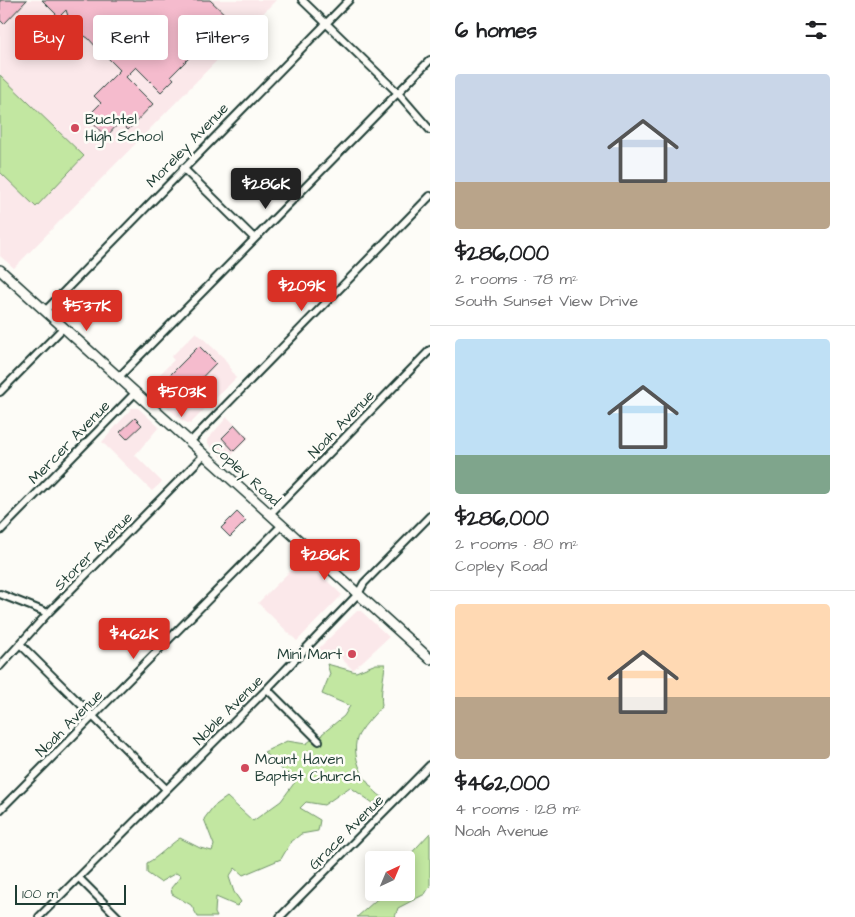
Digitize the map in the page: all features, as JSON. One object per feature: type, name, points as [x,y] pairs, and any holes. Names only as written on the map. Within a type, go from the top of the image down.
[{"type":"main road","name":"Copley Road","points":[[0,270],[430,660]]},
{"type":"street","points":[[302,0],[398,93],[430,130]]},
{"type":"street","name":"Moreley Avenue","points":[[46,310],[348,0]]},
{"type":"street","points":[[119,377],[430,60]]},
{"type":"street","points":[[183,168],[254,238]]},
{"type":"street","points":[[190,442],[430,196]]},
{"type":"street","points":[[0,392],[64,327]]},
{"type":"street","name":"Noah Avenue","points":[[270,514],[430,350]]},
{"type":"street","name":"Mercer Avenue","points":[[0,531],[135,392]]},
{"type":"street","name":"Storer Avenue","points":[[0,666],[48,613],[204,455]]},
{"type":"street","name":"Noble Avenue","points":[[39,917],[267,689],[358,594],[364,583],[430,516]]},
{"type":"street","name":"Noah Avenue","points":[[0,810],[282,526]]},
{"type":"street","points":[[0,594],[31,604],[48,613]]},
{"type":"street","points":[[21,645],[166,789]]},
{"type":"street","points":[[267,689],[319,741]]},
{"type":"street","name":"Grace Avenue","points":[[280,917],[430,765]]},
{"type":"street","points":[[79,878],[118,917]]},
{"type":"shaded area","name":"Buchtel High School","points":[[0,0],[276,0],[261,15],[178,15],[178,60],[217,60],[14,268],[0,256]]},
{"type":"shaded area","points":[[196,332],[224,358],[236,378],[190,424],[183,421],[146,388],[174,360],[171,357]]},
{"type":"shaded area","points":[[132,408],[138,408],[159,427],[135,455],[162,482],[152,491],[102,442]]},
{"type":"shaded area","points":[[227,417],[249,438],[226,461],[209,445],[207,440]]},
{"type":"shaded area","points":[[303,558],[342,595],[297,641],[258,603]]},
{"type":"shaded area","points":[[357,611],[361,611],[389,637],[353,670],[338,655],[336,657],[317,650]]},
{"type":"green space","points":[[0,75],[84,156],[36,207],[0,172]]},
{"type":"green space","points":[[327,664],[356,672],[376,664],[385,664],[382,706],[359,734],[356,742],[357,759],[364,777],[382,797],[373,803],[350,787],[324,805],[306,802],[300,808],[320,820],[318,831],[301,834],[291,842],[281,859],[243,875],[235,868],[229,877],[234,892],[241,902],[237,906],[216,897],[215,913],[217,917],[198,917],[191,905],[172,894],[171,888],[181,876],[176,873],[160,882],[147,873],[147,863],[180,838],[200,848],[212,851],[214,845],[204,819],[213,807],[227,797],[253,821],[281,801],[295,782],[264,752],[287,741],[306,744],[311,740],[319,746],[322,734],[344,716],[350,706],[322,694],[330,674]]},
{"type":"green space","points":[[430,833],[430,886],[425,894],[415,899],[415,851],[413,851]]},
{"type":"green space","points":[[375,901],[412,901],[398,908],[395,917],[357,917]]},
{"type":"building","points":[[0,0],[27,0],[4,24],[0,20]]},
{"type":"building","points":[[42,0],[210,0],[226,15],[178,15],[178,60],[187,60],[171,76],[174,79],[161,92],[136,67],[126,77],[153,104],[128,130],[120,122],[106,137],[87,117],[101,103],[94,96],[120,70],[110,60],[168,60],[168,15],[93,15],[93,44],[83,35],[83,15],[68,15],[66,10],[61,15],[57,15]]},
{"type":"building","points":[[199,346],[216,363],[186,394],[186,398],[178,398],[178,393],[165,380]]},
{"type":"building","points":[[135,418],[142,425],[127,439],[120,432]]},
{"type":"building","points":[[235,425],[247,438],[234,451],[222,438]]},
{"type":"building","points":[[237,512],[246,521],[230,537],[221,528]]},
{"type":"place","name":"Buchtel High School","points":[[75,128]]},
{"type":"place","name":"Mini Mart","points":[[352,654]]},
{"type":"place","name":"Mount Haven Baptist Church","points":[[245,768]]}]
